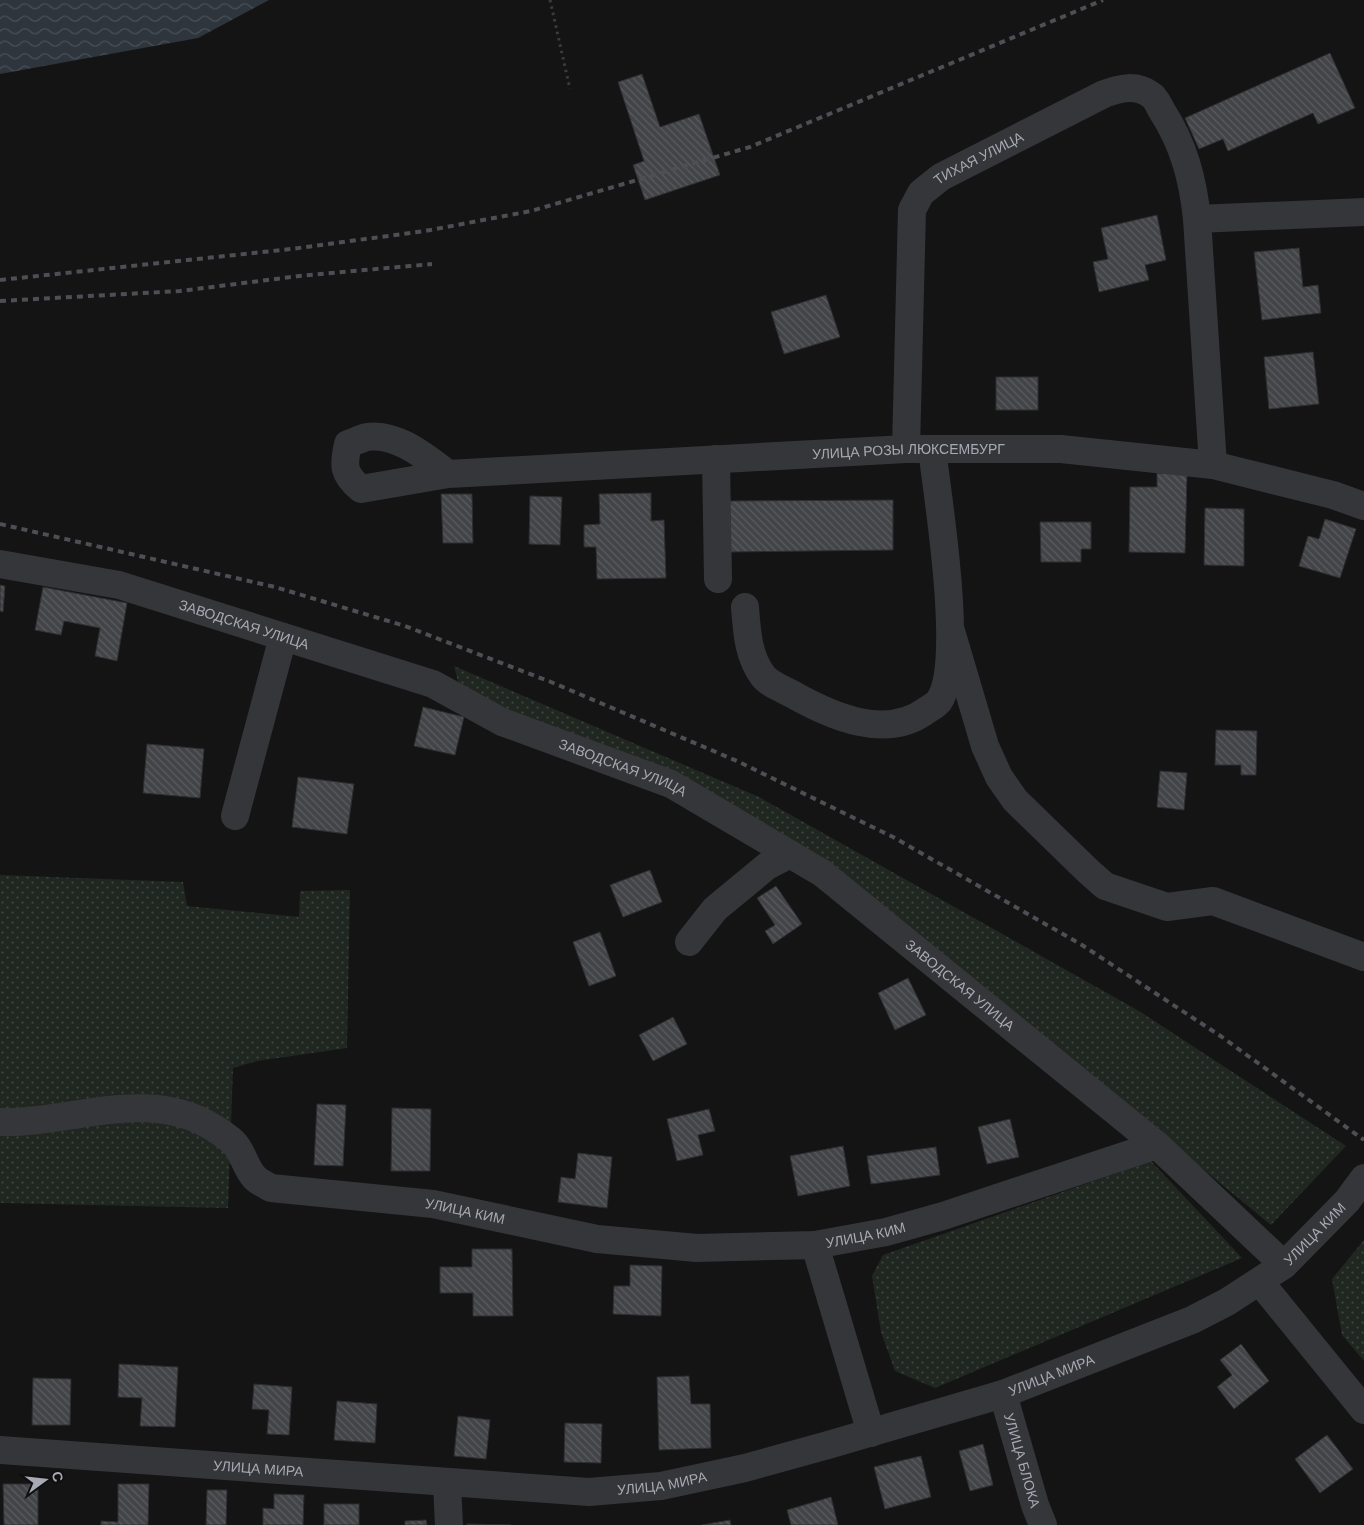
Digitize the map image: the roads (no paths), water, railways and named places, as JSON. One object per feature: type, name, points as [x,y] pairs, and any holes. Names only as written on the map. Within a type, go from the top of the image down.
[{"type":"street","name":"ТИХАЯ УЛИЦА","points":[[951,631],[919,449],[912,210],[921,193],[941,176],[1121,87],[1139,89],[1153,96],[1178,139],[1194,187],[1213,465]]},
{"type":"street","points":[[1197,220],[1364,212]]},
{"type":"street","name":"УЛИЦА РОЗЫ ЛЮКСЕМБУРГ","points":[[448,474],[919,449],[1061,449],[1213,465],[1333,495],[1364,506]]},
{"type":"street","points":[[716,460],[718,579]]},
{"type":"street","name":"ЗАВОДСКАЯ УЛИЦА","points":[[0,564],[119,585],[433,684],[502,722],[671,784],[822,873],[1157,1145]]},
{"type":"street","points":[[745,608],[748,639],[752,654],[765,678],[822,711],[862,723],[889,724],[917,718],[939,701],[948,674],[951,631]]},
{"type":"street","points":[[951,631],[985,746],[999,777],[1015,800],[1088,872],[1105,886],[1167,907],[1213,901],[1364,957]]},
{"type":"street","points":[[235,816],[283,637]]},
{"type":"street","points":[[689,942],[715,909],[768,866],[790,854]]},
{"type":"street","name":"УЛИЦА КИМ","points":[[0,1122],[23,1123],[126,1108],[154,1108],[189,1115],[214,1128],[234,1142],[255,1178],[271,1188],[433,1204],[597,1239],[697,1248],[815,1245],[886,1232],[943,1216],[1157,1145],[1284,1265],[1348,1201],[1364,1178]]},
{"type":"street","points":[[815,1245],[871,1433]]},
{"type":"street","name":"УЛИЦА МИРА","points":[[0,1450],[447,1484],[589,1492],[626,1491],[661,1486],[745,1468],[1003,1394],[1192,1320],[1227,1302],[1284,1265]]},
{"type":"street","points":[[1260,1282],[1364,1410]]},
{"type":"street","name":"УЛИЦА БЛОКА","points":[[1003,1394],[1035,1505],[1043,1525]]},
{"type":"street","points":[[447,1484],[449,1525]]},
{"type":"water","points":[[0,0],[269,0],[198,38],[0,74]]},
{"type":"railway","points":[[0,280],[291,249],[425,231],[531,211],[750,147],[1103,0]]},
{"type":"railway","points":[[0,301],[180,291],[299,276],[432,264]]},
{"type":"railway","points":[[0,524],[275,587],[405,626],[551,682],[737,761],[893,837],[1082,945],[1222,1037],[1364,1140]]}]
